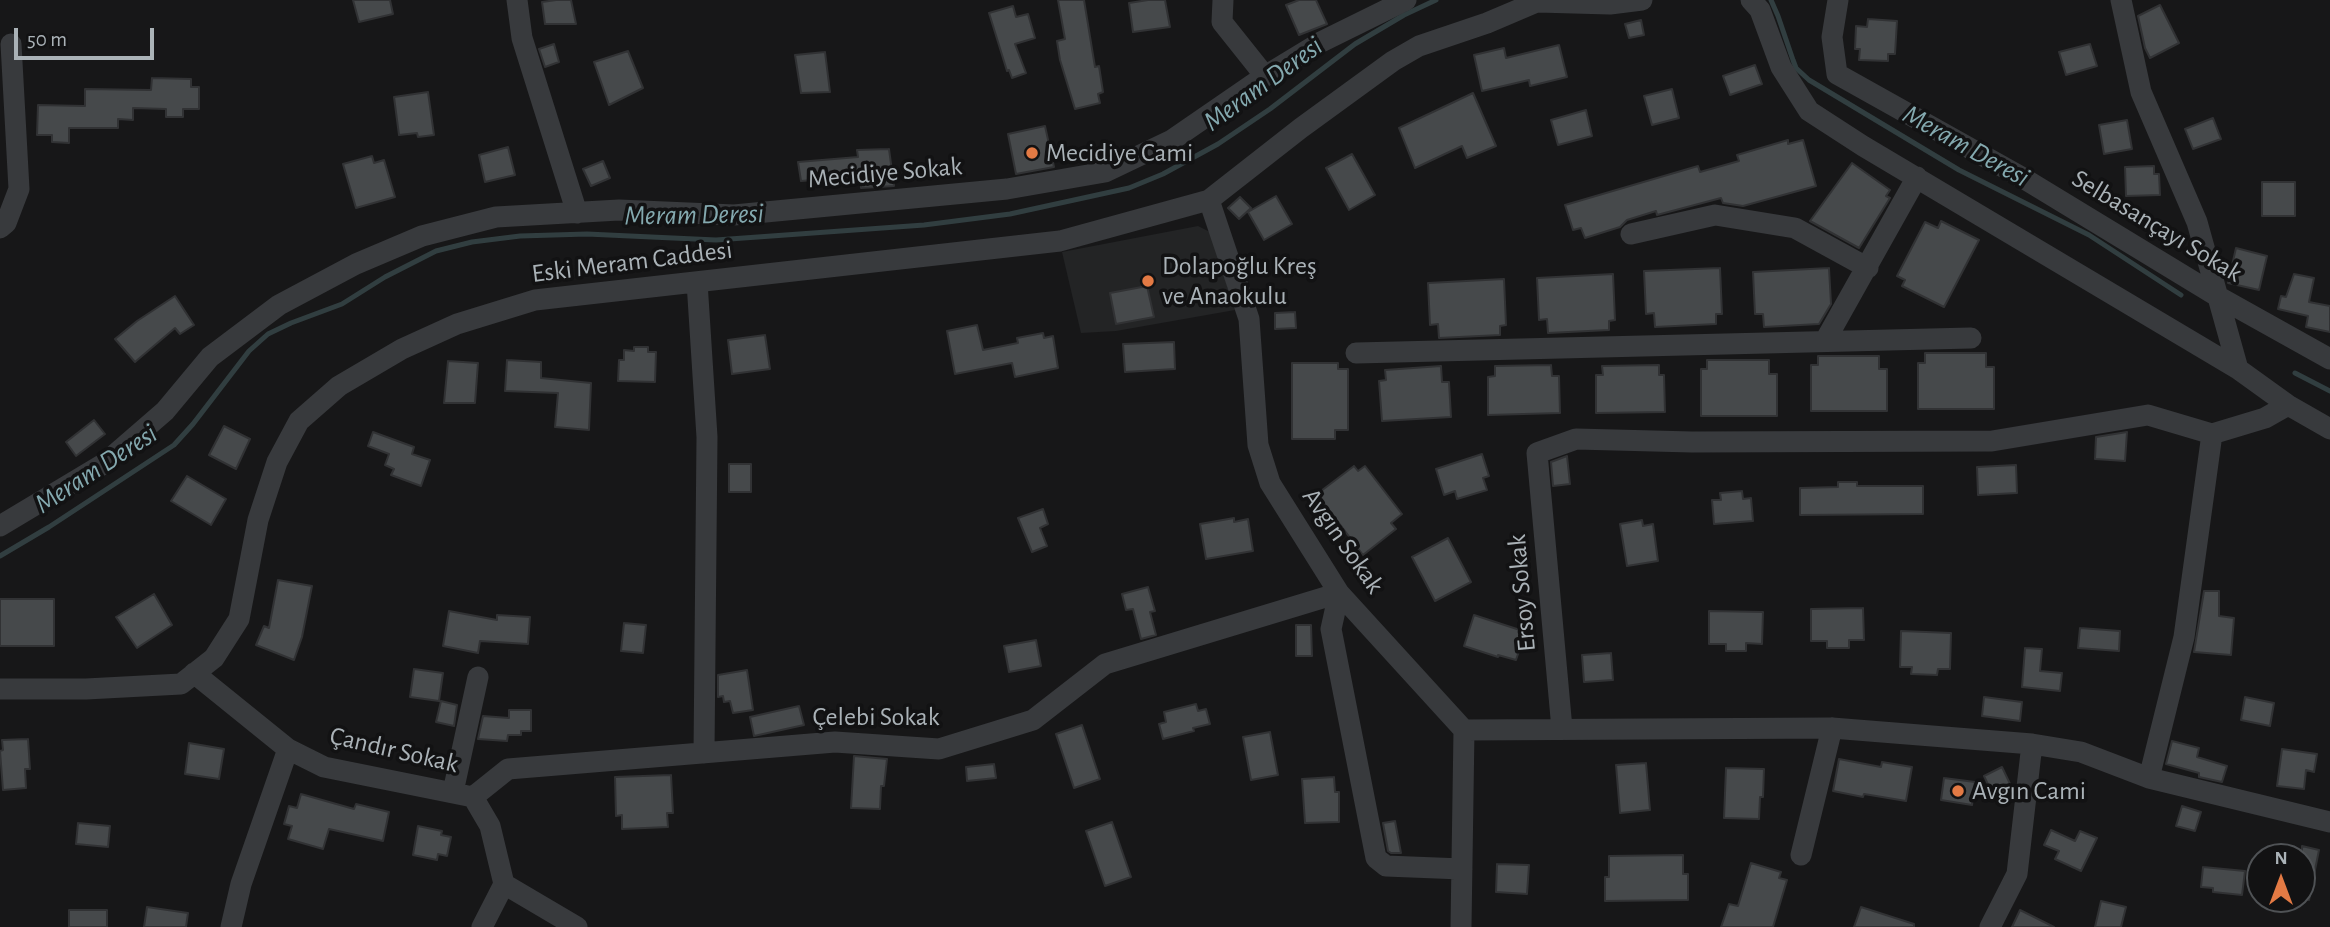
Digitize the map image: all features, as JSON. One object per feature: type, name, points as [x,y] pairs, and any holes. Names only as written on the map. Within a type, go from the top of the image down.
[{"type":"street","points":[[517,0],[522,38],[577,213]]},
{"type":"street","points":[[1223,0],[1222,22],[1265,76]]},
{"type":"street","name":"Mecidiye Sokak","points":[[0,526],[105,463],[165,411],[211,357],[290,299],[356,264],[422,236],[496,218],[619,210],[734,215],[1007,189],[1105,172],[1172,140],[1265,76],[1321,42],[1406,0]]},
{"type":"street","points":[[1539,1],[1611,4],[1642,0]]},
{"type":"street","points":[[1751,0],[1760,10],[1781,67],[1809,111],[1863,146],[2238,369],[2288,405],[2330,429]]},
{"type":"street","name":"Selbasançayı Sokak","points":[[1838,0],[1832,37],[1837,74],[2023,178],[2217,296],[2330,359]]},
{"type":"street","points":[[2121,0],[2141,92],[2197,222],[2238,369]]},
{"type":"street","name":"Eski Meram Caddesi","points":[[0,689],[150,687],[181,684],[214,658],[239,619],[258,520],[276,462],[299,421],[339,386],[402,349],[457,324],[535,300],[1060,241],[1209,200],[1393,61],[1419,46],[1516,12],[1539,1]]},
{"type":"street","points":[[0,228],[6,223],[19,189],[11,44]]},
{"type":"street","points":[[1825,341],[1917,177]]},
{"type":"street","name":"Avgın Sokak","points":[[1209,200],[1249,318],[1258,445],[1269,483],[1339,593],[1464,730]]},
{"type":"street","points":[[1632,234],[1715,215],[1795,228],[1868,268]]},
{"type":"street","points":[[697,282],[707,437],[704,753]]},
{"type":"street","points":[[1356,352],[1971,338]]},
{"type":"street","points":[[2149,778],[2184,637],[2212,434],[2265,418],[2288,405]]},
{"type":"street","name":"Ersoy Sokak","points":[[1562,729],[1537,453],[1576,439],[1692,442],[1992,441],[2148,415],[2212,434]]},
{"type":"street","points":[[1339,593],[1331,629],[1376,858],[1387,866],[1462,869]]},
{"type":"street","name":"Çelebi Sokak","points":[[463,794],[508,769],[835,742],[939,748],[1033,720],[1105,664],[1339,593]]},
{"type":"street","name":"Çandır Sokak","points":[[194,673],[288,750],[324,767],[463,794],[490,826],[504,884]]},
{"type":"street","points":[[463,794],[478,677]]},
{"type":"street","points":[[1461,927],[1464,730],[1832,728],[2032,744],[2081,752],[2149,778],[2330,822]]},
{"type":"street","points":[[1801,855],[1832,728]]},
{"type":"street","points":[[1990,927],[2017,874],[2032,744]]},
{"type":"street","points":[[231,927],[241,884],[288,750]]},
{"type":"street","points":[[482,927],[504,884],[577,927]]},
{"type":"shaded area","name":"Dolapoğlu Kreş ve Anaokulu","points":[[1198,226],[1210,232],[1235,310],[1116,331],[1081,333],[1062,252]]},
{"type":"building","points":[[353,0],[390,0],[393,14],[359,22]]},
{"type":"building","points":[[571,0],[576,24],[545,24],[542,2]]},
{"type":"building","points":[[1058,0],[1084,0],[1095,67],[1099,66],[1103,92],[1098,94],[1100,103],[1075,109],[1057,41],[1065,39]]},
{"type":"building","points":[[1165,0],[1170,27],[1133,32],[1129,3]]},
{"type":"building","points":[[1299,0],[1316,0],[1327,24],[1299,35],[1286,5]]},
{"type":"building","points":[[2160,5],[2179,43],[2150,58],[2138,16]]},
{"type":"building","points":[[1013,6],[1016,17],[1028,14],[1035,38],[1015,44],[1026,73],[1012,78],[1009,70],[1007,71],[989,13]]},
{"type":"building","points":[[1868,19],[1897,21],[1895,54],[1888,54],[1888,61],[1859,60],[1860,49],[1855,49],[1856,26],[1867,27]]},
{"type":"building","points":[[1641,20],[1644,35],[1629,38],[1625,24]]},
{"type":"building","points":[[554,44],[559,62],[545,67],[539,49]]},
{"type":"building","points":[[2090,44],[2097,66],[2066,75],[2059,52]]},
{"type":"building","points":[[1559,45],[1567,77],[1530,86],[1529,80],[1482,91],[1474,55],[1504,48],[1506,58]]},
{"type":"building","points":[[628,51],[643,88],[609,105],[594,62]]},
{"type":"building","points":[[825,52],[830,92],[801,93],[795,55]]},
{"type":"building","points":[[1755,65],[1762,84],[1730,95],[1723,76]]},
{"type":"building","points":[[152,78],[191,79],[191,87],[199,87],[199,109],[183,109],[183,117],[166,117],[166,109],[133,108],[133,120],[118,119],[118,128],[69,128],[69,143],[52,142],[52,135],[37,135],[38,105],[85,106],[85,89],[151,90]]},
{"type":"building","points":[[1672,89],[1679,118],[1652,125],[1644,96]]},
{"type":"building","points":[[428,92],[434,135],[399,135],[394,97]]},
{"type":"building","points":[[1473,93],[1496,146],[1467,158],[1462,146],[1415,168],[1399,128]]},
{"type":"building","points":[[1586,110],[1592,136],[1558,145],[1551,120]]},
{"type":"building","points":[[2213,118],[2221,139],[2193,149],[2185,129]]},
{"type":"building","points":[[2127,120],[2132,149],[2104,154],[2099,125]]},
{"type":"building","name":"Mecidiye Cami","points":[[1045,126],[1054,167],[1016,174],[1008,134]]},
{"type":"building","points":[[1788,140],[1788,144],[1803,140],[1816,186],[1743,206],[1723,203],[1721,198],[1657,215],[1656,211],[1627,220],[1620,227],[1585,238],[1581,228],[1573,230],[1565,205],[1698,166],[1700,172],[1739,161],[1737,155]]},
{"type":"building","points":[[508,147],[515,175],[485,182],[479,155]]},
{"type":"building","points":[[889,149],[894,186],[861,188],[860,176],[801,181],[798,162],[858,157],[857,150]]},
{"type":"building","points":[[1352,154],[1375,195],[1349,210],[1326,168]]},
{"type":"building","points":[[372,156],[374,163],[384,160],[395,197],[356,208],[343,164]]},
{"type":"building","points":[[603,161],[610,178],[591,186],[583,169]]},
{"type":"building","points":[[1852,163],[1890,190],[1886,196],[1890,198],[1859,248],[1810,221]]},
{"type":"building","points":[[2154,166],[2154,174],[2159,174],[2160,195],[2126,196],[2125,167]]},
{"type":"building","points":[[2262,182],[2295,182],[2295,216],[2262,216]]},
{"type":"building","points":[[1276,196],[1292,224],[1264,240],[1248,212]]},
{"type":"building","points":[[1240,197],[1251,208],[1239,219],[1228,208]]},
{"type":"building","points":[[1941,221],[1979,240],[1944,307],[1902,286],[1905,280],[1897,276],[1925,222],[1938,228]]},
{"type":"building","points":[[2236,248],[2267,256],[2259,290],[2228,283]]},
{"type":"building","points":[[1720,268],[1722,314],[1716,314],[1716,324],[1655,327],[1654,313],[1646,314],[1644,271]]},
{"type":"building","points":[[1829,268],[1831,304],[1819,324],[1764,327],[1763,314],[1755,314],[1753,272]]},
{"type":"building","points":[[1613,274],[1615,320],[1609,321],[1609,330],[1548,333],[1547,319],[1539,320],[1537,278]]},
{"type":"building","points":[[2294,274],[2314,278],[2309,302],[2330,306],[2330,332],[2306,327],[2308,316],[2278,309],[2281,296],[2286,297]]},
{"type":"building","points":[[1504,279],[1506,325],[1500,326],[1500,335],[1439,338],[1438,324],[1430,325],[1428,283]]},
{"type":"building","points":[[1147,286],[1154,317],[1116,324],[1110,293]]},
{"type":"building","points":[[175,296],[194,325],[180,334],[175,328],[135,362],[115,339]]},
{"type":"building","points":[[1295,312],[1296,328],[1275,329],[1275,313]]},
{"type":"building","points":[[977,325],[983,350],[1018,343],[1017,338],[1043,333],[1044,338],[1053,336],[1058,368],[1015,377],[1012,363],[955,374],[947,331]]},
{"type":"building","points":[[765,335],[770,369],[732,374],[728,340]]},
{"type":"building","points":[[1174,342],[1175,369],[1125,372],[1123,344]]},
{"type":"building","points":[[634,347],[648,347],[648,352],[656,352],[655,382],[618,381],[619,360],[624,360],[624,350],[634,351]]},
{"type":"building","points":[[1925,353],[1986,353],[1986,367],[1994,367],[1994,409],[1918,409],[1918,363],[1925,363]]},
{"type":"building","points":[[1818,356],[1879,356],[1879,369],[1887,369],[1887,411],[1811,411],[1811,365],[1818,365]]},
{"type":"building","points":[[507,360],[541,362],[541,378],[591,383],[589,430],[555,427],[558,393],[505,391]]},
{"type":"building","points":[[1707,360],[1769,360],[1769,374],[1777,374],[1777,416],[1701,416],[1701,369],[1707,369]]},
{"type":"building","points":[[448,361],[478,363],[475,403],[444,403]]},
{"type":"building","points":[[1292,363],[1338,363],[1338,369],[1348,369],[1348,430],[1335,430],[1335,439],[1292,439]]},
{"type":"building","points":[[1551,365],[1552,376],[1559,376],[1560,413],[1488,415],[1488,377],[1495,376],[1495,366]]},
{"type":"building","points":[[1659,365],[1659,375],[1664,375],[1665,412],[1596,413],[1596,375],[1603,375],[1602,366]]},
{"type":"building","points":[[1441,366],[1442,382],[1449,382],[1451,417],[1382,421],[1379,381],[1386,380],[1385,370]]},
{"type":"building","points":[[94,420],[105,434],[76,456],[66,442]]},
{"type":"building","points":[[224,426],[250,439],[236,469],[209,455]]},
{"type":"building","points":[[373,432],[414,447],[412,454],[430,460],[421,486],[391,475],[394,469],[385,465],[389,454],[368,446]]},
{"type":"building","points":[[2127,432],[2125,461],[2095,459],[2096,437]]},
{"type":"building","points":[[1482,454],[1489,476],[1483,478],[1487,490],[1457,499],[1455,491],[1444,495],[1436,469]]},
{"type":"building","points":[[1567,456],[1570,484],[1553,486],[1551,462]]},
{"type":"building","points":[[729,464],[751,464],[751,492],[729,492]]},
{"type":"building","points":[[2016,465],[2017,493],[1978,495],[1977,467]]},
{"type":"building","points":[[1354,466],[1358,471],[1365,466],[1402,514],[1391,523],[1396,529],[1363,555],[1317,494]]},
{"type":"building","points":[[187,476],[226,499],[211,525],[171,501]]},
{"type":"building","points":[[1838,482],[1857,482],[1857,486],[1923,486],[1923,514],[1800,515],[1800,488],[1838,487]]},
{"type":"building","points":[[1742,491],[1743,499],[1751,498],[1753,521],[1714,524],[1712,500],[1721,500],[1720,493]]},
{"type":"building","points":[[1043,509],[1048,524],[1040,528],[1047,546],[1032,552],[1018,518]]},
{"type":"building","points":[[1234,518],[1234,522],[1248,519],[1253,551],[1206,559],[1200,524]]},
{"type":"building","points":[[1642,520],[1643,526],[1653,524],[1658,561],[1627,566],[1620,524]]},
{"type":"building","points":[[1448,538],[1471,582],[1435,601],[1412,557]]},
{"type":"building","points":[[278,580],[312,586],[302,637],[294,660],[256,645],[264,626],[269,628]]},
{"type":"building","points":[[1148,587],[1155,611],[1150,612],[1156,635],[1141,639],[1133,609],[1126,610],[1122,594]]},
{"type":"building","points":[[2204,591],[2219,591],[2219,616],[2234,618],[2231,655],[2194,652]]},
{"type":"building","points":[[154,594],[172,625],[137,648],[116,617]]},
{"type":"building","points":[[0,599],[54,599],[54,646],[0,646]]},
{"type":"building","points":[[1863,608],[1864,640],[1849,640],[1849,648],[1827,648],[1827,641],[1811,641],[1811,609]]},
{"type":"building","points":[[449,611],[497,620],[497,615],[530,617],[528,644],[480,641],[478,653],[443,646]]},
{"type":"building","points":[[1709,611],[1763,612],[1762,644],[1746,643],[1746,651],[1726,651],[1726,644],[1709,644]]},
{"type":"building","points":[[1474,615],[1523,631],[1516,660],[1464,646]]},
{"type":"building","points":[[624,623],[646,625],[643,653],[621,651]]},
{"type":"building","points":[[1296,625],[1311,625],[1312,656],[1296,656]]},
{"type":"building","points":[[2080,628],[2120,631],[2119,651],[2078,648]]},
{"type":"building","points":[[1901,631],[1951,633],[1950,669],[1938,669],[1937,675],[1911,674],[1912,667],[1900,667]]},
{"type":"building","points":[[1036,640],[1041,666],[1009,672],[1004,646]]},
{"type":"building","points":[[2025,648],[2042,649],[2040,671],[2062,673],[2060,691],[2022,687]]},
{"type":"building","points":[[1611,653],[1613,680],[1584,682],[1582,655]]},
{"type":"building","points":[[414,669],[443,673],[439,701],[410,697]]},
{"type":"building","points":[[747,670],[753,710],[733,713],[730,701],[724,702],[723,696],[718,697],[718,675]]},
{"type":"building","points":[[1984,697],[2022,702],[2020,721],[1982,716]]},
{"type":"building","points":[[2245,697],[2274,703],[2270,726],[2241,720]]},
{"type":"building","points":[[441,701],[457,705],[454,726],[436,722]]},
{"type":"building","points":[[1196,704],[1198,711],[1206,709],[1210,724],[1163,739],[1159,724],[1166,722],[1164,712]]},
{"type":"building","points":[[799,706],[804,725],[754,736],[750,717]]},
{"type":"building","points":[[509,710],[531,710],[531,731],[521,731],[521,735],[508,735],[507,741],[478,739],[483,716],[509,718]]},
{"type":"building","points":[[1082,725],[1100,779],[1074,788],[1056,734]]},
{"type":"building","points":[[1270,732],[1278,775],[1251,780],[1243,737]]},
{"type":"building","points":[[28,739],[30,769],[25,769],[26,788],[3,790],[0,751],[3,750],[2,740]]},
{"type":"building","points":[[2172,741],[2199,748],[2197,757],[2227,766],[2222,782],[2199,777],[2199,773],[2166,764]]},
{"type":"building","points":[[189,743],[224,749],[219,779],[185,774]]},
{"type":"building","points":[[2282,749],[2317,754],[2314,772],[2306,770],[2304,789],[2277,786]]},
{"type":"building","points":[[854,756],[887,759],[884,786],[881,786],[880,809],[851,808]]},
{"type":"building","points":[[1839,759],[1881,767],[1882,762],[1912,767],[1906,801],[1833,791]]},
{"type":"building","points":[[1646,763],[1650,810],[1620,813],[1616,765]]},
{"type":"building","points":[[994,764],[996,778],[967,781],[966,767]]},
{"type":"building","points":[[2002,767],[2012,788],[1994,797],[1984,776]]},
{"type":"building","points":[[1726,768],[1764,769],[1759,819],[1724,818]]},
{"type":"building","points":[[671,775],[673,813],[667,813],[668,827],[622,829],[622,815],[616,816],[615,777]]},
{"type":"building","points":[[1334,777],[1335,792],[1339,792],[1339,822],[1305,823],[1302,779]]},
{"type":"building","name":"Avgın Cami","points":[[1944,778],[1975,782],[1972,805],[1941,800]]},
{"type":"building","points":[[301,794],[354,809],[356,804],[389,812],[383,841],[329,829],[323,849],[288,839],[292,826],[284,824],[289,806],[297,808]]},
{"type":"building","points":[[2182,806],[2201,812],[2195,831],[2176,826]]},
{"type":"building","points":[[1395,821],[1401,853],[1388,851],[1383,823]]},
{"type":"building","points":[[1112,822],[1131,877],[1105,886],[1086,831]]},
{"type":"building","points":[[78,823],[110,826],[108,847],[76,844]]},
{"type":"building","points":[[418,826],[442,831],[441,835],[451,837],[447,856],[438,854],[437,860],[413,855]]},
{"type":"building","points":[[2051,830],[2075,841],[2080,831],[2097,838],[2081,871],[2055,859],[2059,851],[2044,845]]},
{"type":"building","points":[[1683,855],[1683,874],[1688,874],[1688,900],[1605,901],[1605,877],[1609,877],[1609,856]]},
{"type":"building","points":[[1751,863],[1781,872],[1779,878],[1787,880],[1773,927],[1721,927],[1729,904],[1738,906]]},
{"type":"building","points":[[1497,864],[1529,865],[1527,894],[1496,892]]},
{"type":"building","points":[[2203,867],[2245,871],[2242,895],[2213,892],[2213,888],[2201,887]]},
{"type":"building","points":[[2101,901],[2126,907],[2121,927],[2095,927]]},
{"type":"building","points":[[147,907],[188,913],[186,927],[144,927]]},
{"type":"building","points":[[1861,907],[1914,924],[1914,927],[1854,927]]},
{"type":"building","points":[[69,910],[107,910],[107,927],[69,927]]},
{"type":"building","points":[[2020,910],[2054,927],[2012,927]]},
{"type":"waterway","name":"Meram Deresi","points":[[0,556],[174,445],[249,351],[268,334],[342,304],[385,277],[436,251],[472,242],[520,236],[587,234],[716,240],[924,225],[1010,214],[1129,188],[1163,174],[1218,144],[1270,109],[1355,44],[1436,0]]},
{"type":"waterway","name":"Meram Deresi","points":[[1771,0],[1796,68],[1809,80],[1959,170],[2089,235],[2181,295]]},
{"type":"waterway","name":"Meram Deresi","points":[[2295,373],[2330,391]]},
{"type":"place","name":"Mecidiye Cami","points":[[1032,153]]},
{"type":"place","name":"Dolapoğlu Kreş ve Anaokulu","points":[[1148,281]]},
{"type":"place","name":"Avgın Cami","points":[[1958,791]]}]
